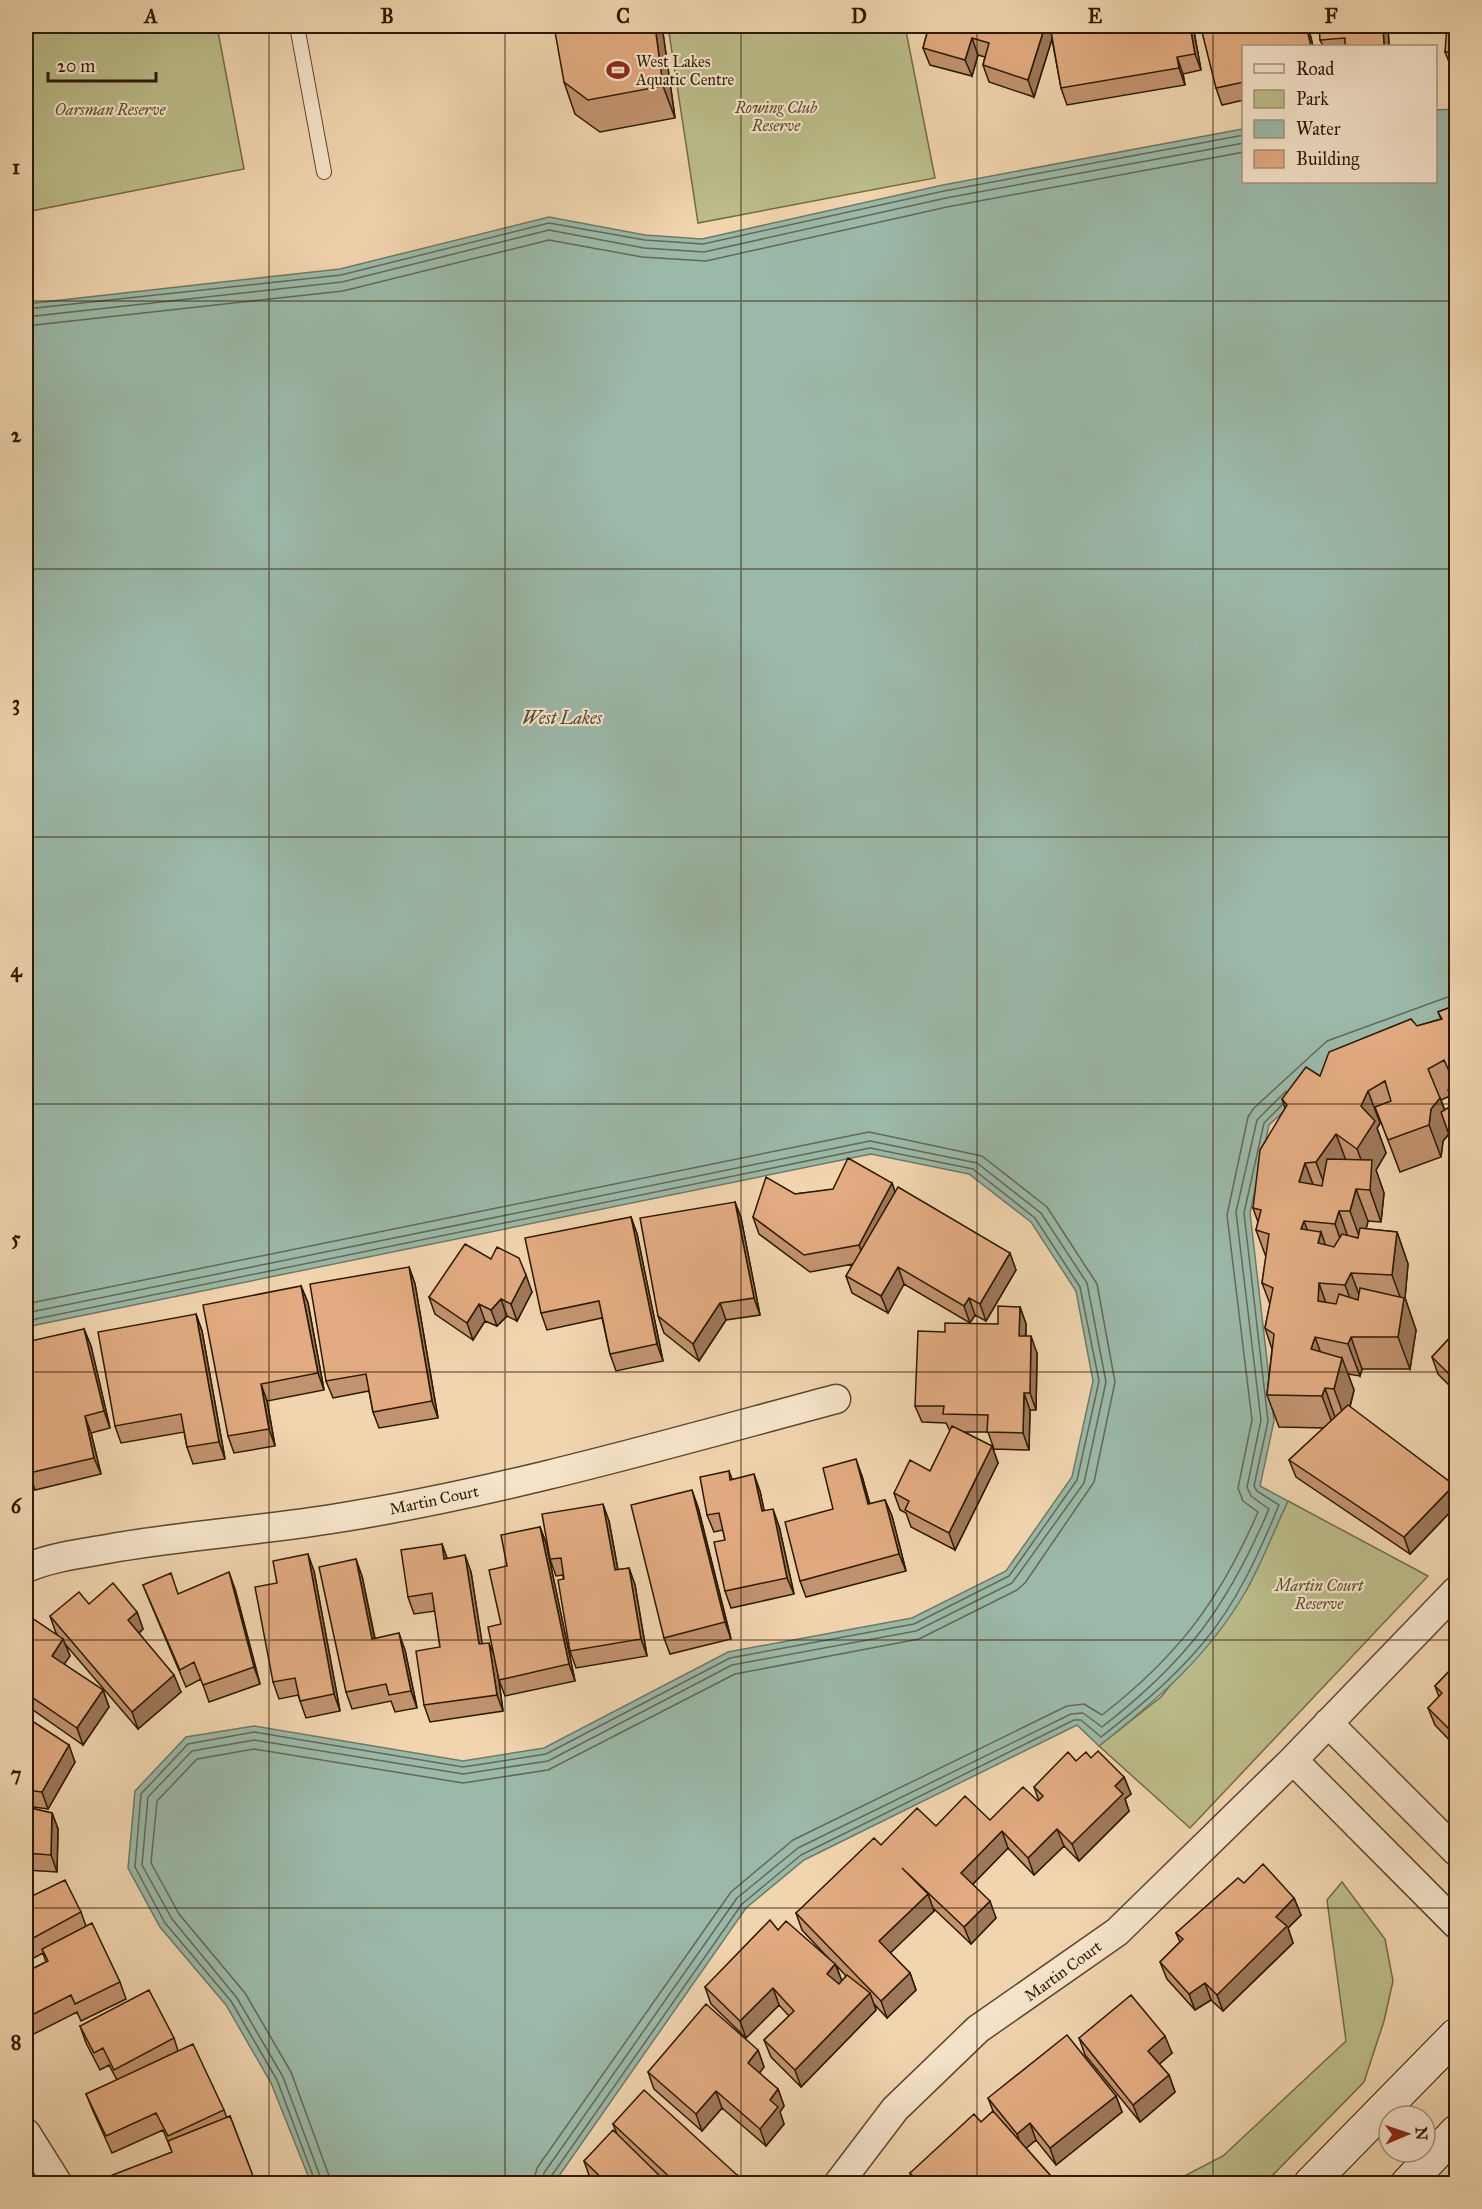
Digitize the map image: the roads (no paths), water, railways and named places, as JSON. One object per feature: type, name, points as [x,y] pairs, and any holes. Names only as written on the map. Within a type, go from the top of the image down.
[{"type":"main road","points":[[1310,2184],[1456,2036]]},
{"type":"main road","points":[[1407,2184],[1456,2132]]},
{"type":"street","name":"Martin Court","points":[[26,1568],[47,1559],[144,1543],[336,1518],[424,1503],[559,1472],[836,1399]]},
{"type":"street","name":"Martin Court","points":[[838,2184],[896,2109],[978,2030],[1117,1932],[1293,1760],[1456,1591]]},
{"type":"street","points":[[1328,1723],[1456,1851]]},
{"type":"street","points":[[1293,1760],[1456,1924]]},
{"type":"street","points":[[26,2133],[58,2184]]},
{"type":"lane","points":[[297,26],[324,172]]},
{"type":"water","name":"West Lakes","points":[[1456,109],[1456,1016],[1338,1061],[1269,1125],[1250,1213],[1274,1421],[1260,1486],[1288,1501],[1247,1589],[1199,1656],[1162,1694],[1099,1746],[1077,1725],[804,1860],[746,1908],[554,2183],[311,2183],[271,2083],[226,2005],[160,1927],[128,1868],[135,1791],[186,1737],[254,1726],[463,1761],[544,1748],[728,1652],[912,1618],[1006,1571],[1072,1477],[1093,1381],[1076,1291],[1031,1222],[969,1174],[871,1154],[26,1327],[26,304],[340,269],[549,217],[645,235],[702,239],[943,185],[1242,129],[1242,183],[1437,183],[1437,110]]},
{"type":"place","name":"West Lakes Aquatic Centre","points":[[618,70]]},
{"type":"park label","name":"Oarsman Reserve","points":[[110,109]]},
{"type":"park label","name":"Rowing Club Reserve","points":[[776,116]]},
{"type":"park label","name":"Martin Court Reserve","points":[[1319,1594]]}]
